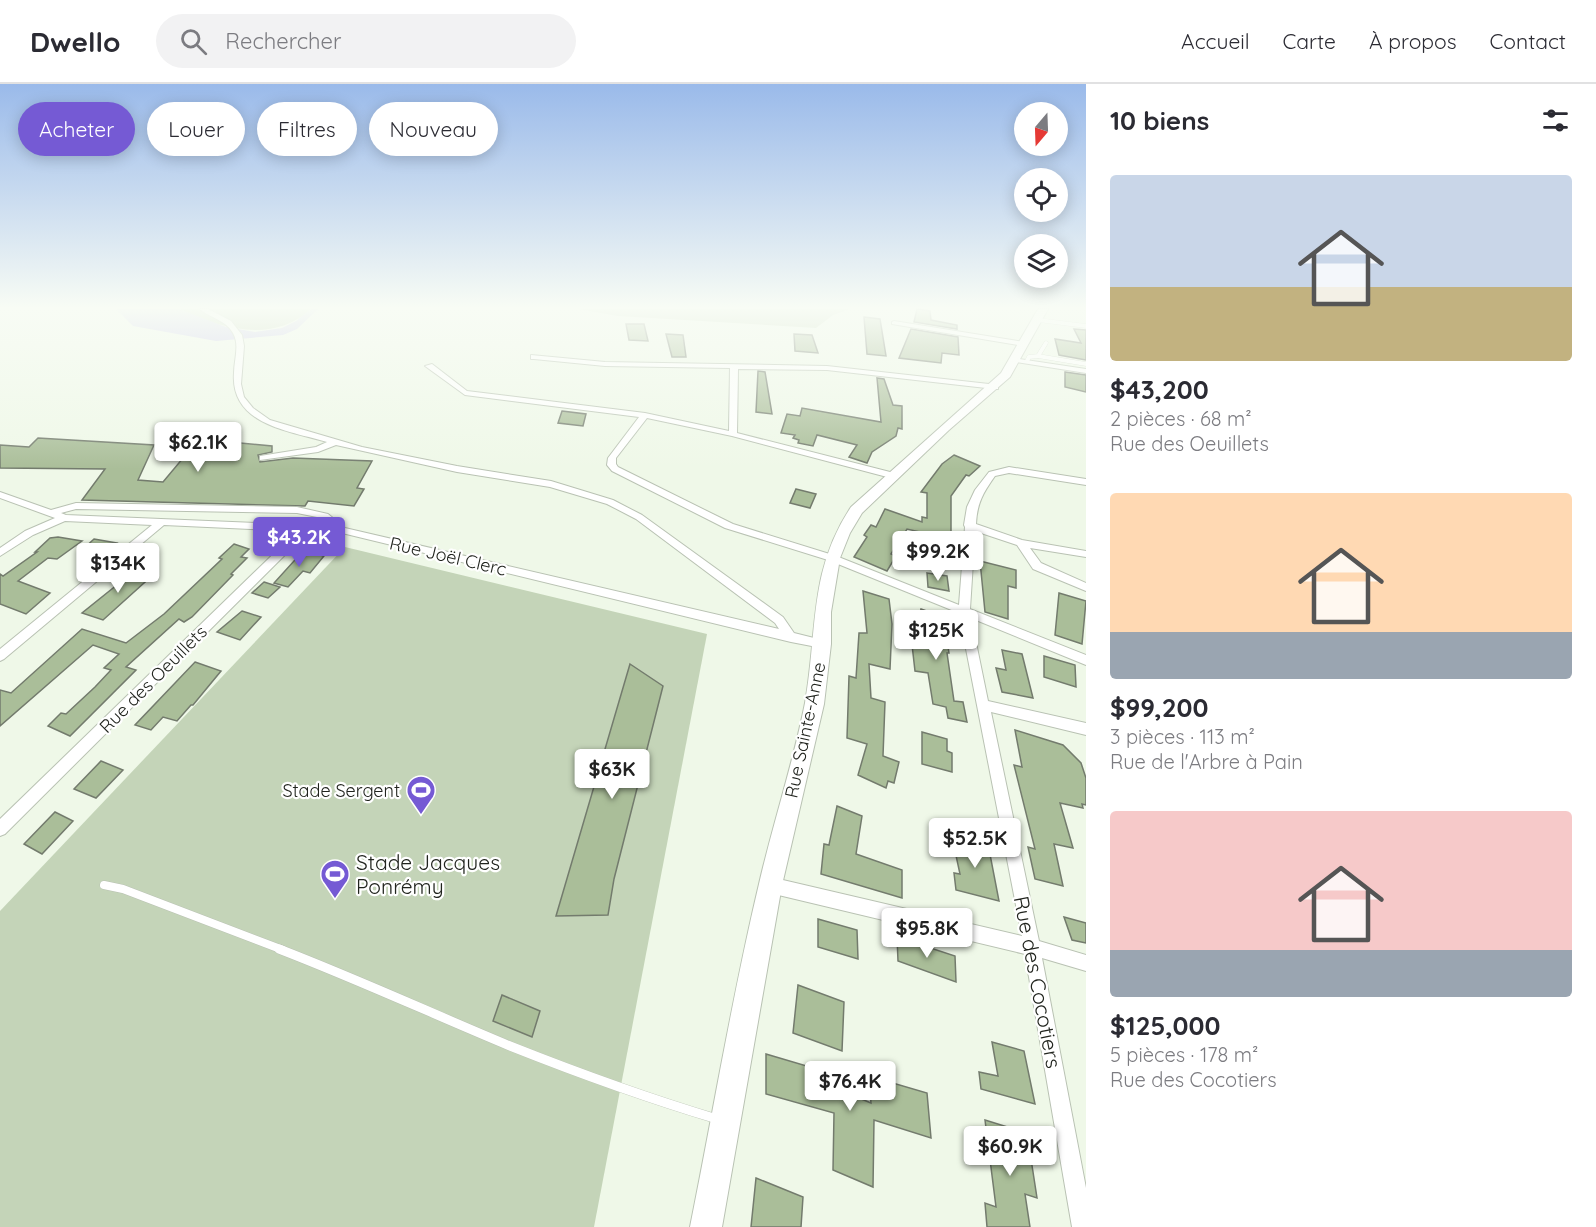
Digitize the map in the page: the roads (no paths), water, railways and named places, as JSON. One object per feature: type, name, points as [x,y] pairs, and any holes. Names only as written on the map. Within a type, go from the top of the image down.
[{"type":"main road","name":"Rue Sainte-Anne","points":[[706,1227],[770,885],[814,704],[822,644],[823,612],[832,558],[842,533],[856,510],[891,476],[995,387],[1019,362]]},
{"type":"street","points":[[238,362],[236,384],[245,407],[267,423],[335,442],[446,467],[551,484],[624,507],[779,620],[791,638]]},
{"type":"street","points":[[590,362],[734,368],[827,368],[995,387]]},
{"type":"street","points":[[1035,362],[1086,371]]},
{"type":"street","points":[[429,366],[465,393],[645,415],[733,434],[891,476]]},
{"type":"street","points":[[733,434],[734,368]]},
{"type":"street","points":[[645,415],[612,458],[611,465],[615,469],[729,526],[832,558],[1086,660]]},
{"type":"street","points":[[263,458],[318,449],[335,442]]},
{"type":"street","name":"Rue des Cocotiers","points":[[1083,484],[1009,470],[992,474],[980,490],[969,525],[964,612],[1032,947],[1083,1227]]},
{"type":"street","name":"Rue Joël Clerc","points":[[0,495],[65,518],[342,530],[822,644]]},
{"type":"street","points":[[49,513],[76,506],[297,510],[325,516],[342,530]]},
{"type":"street","points":[[0,553],[29,533],[65,518]]},
{"type":"street","points":[[0,656],[161,523]]},
{"type":"street","points":[[969,525],[1021,543],[1086,554]]},
{"type":"street","name":"Rue des Oeuillets","points":[[0,829],[306,528]]},
{"type":"street","points":[[1021,543],[1037,566],[1086,587]]},
{"type":"street","points":[[983,705],[1086,729]]},
{"type":"street","points":[[770,885],[1032,947],[1086,963]]},
{"type":"lane","points":[[105,885],[123,889],[352,977],[511,1046],[641,1095],[725,1121]]},
{"type":"place","name":"Stade Sergent","points":[[421,816]]},
{"type":"place","name":"Stade Jacques Ponrémy","points":[[335,900]]}]
